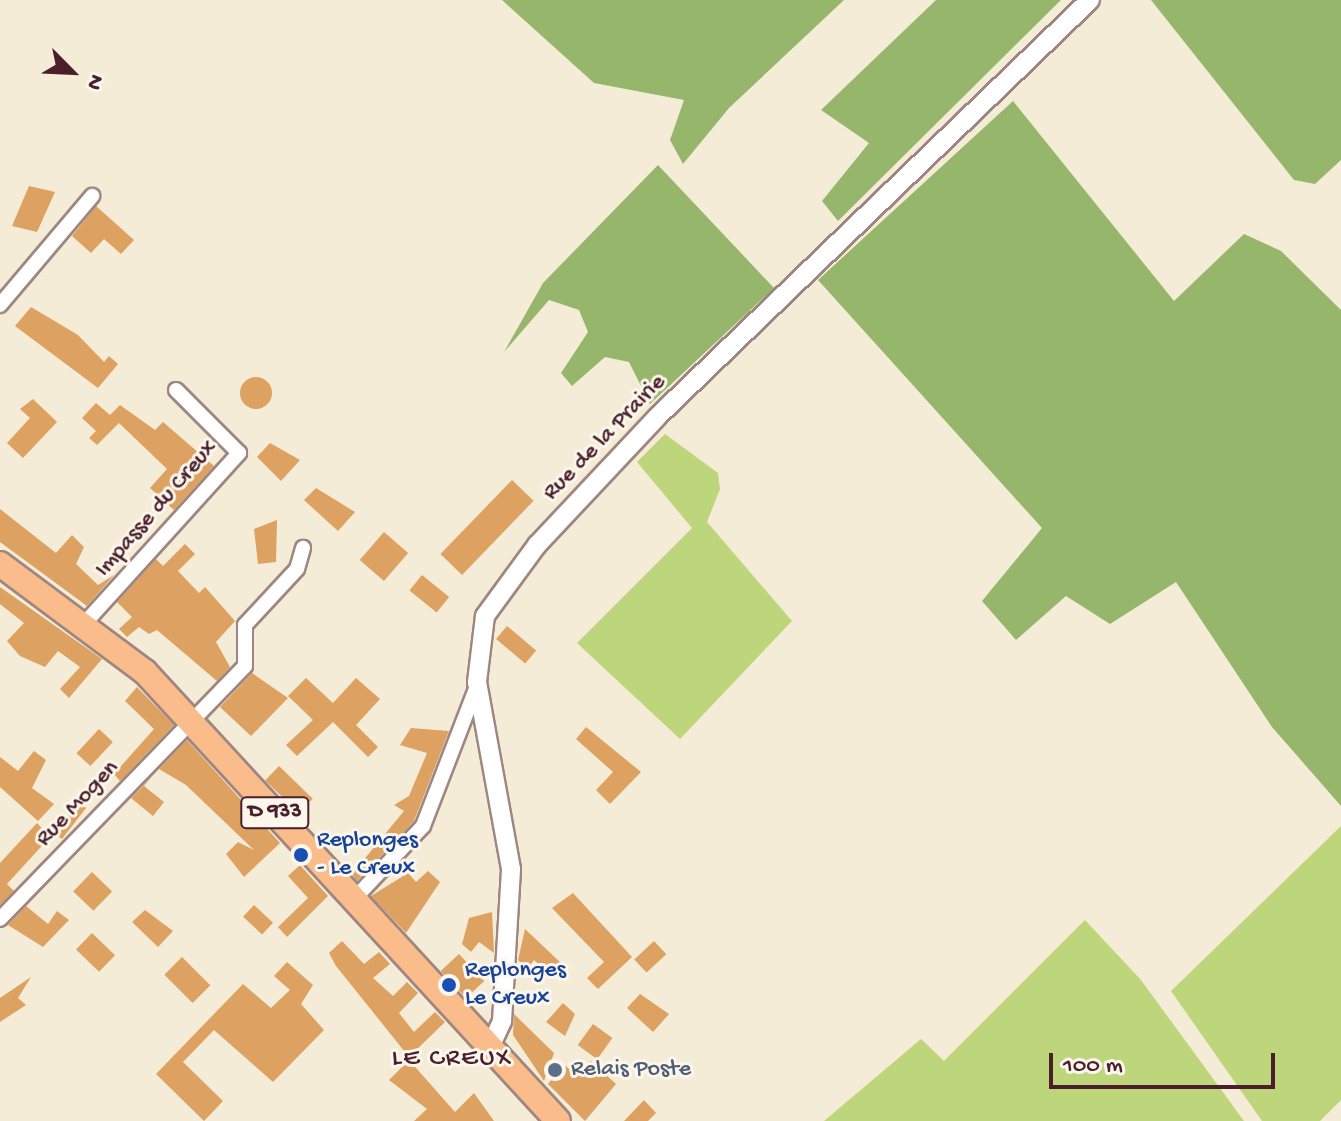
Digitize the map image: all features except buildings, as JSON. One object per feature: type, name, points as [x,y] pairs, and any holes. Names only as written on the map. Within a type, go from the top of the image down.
[{"type":"main road","name":"D 933","points":[[0,564],[145,672],[490,1047],[545,1117]]},
{"type":"street","name":"Rue de la Prairie","points":[[490,1047],[502,1021],[511,869],[477,682],[485,616],[537,545],[657,417],[1090,0]]},
{"type":"street","points":[[0,305],[92,196]]},
{"type":"street","name":"Impasse du Creux","points":[[84,624],[239,453],[176,390]]},
{"type":"street","name":"Rue Mogen","points":[[0,919],[187,718],[245,666],[245,625],[297,569],[303,548]]},
{"type":"street","points":[[354,899],[423,826],[462,739],[477,682]]},
{"type":"street","points":[[462,739],[489,744]]},
{"type":"green space","points":[[502,0],[844,0],[729,108],[683,164],[670,140],[684,100],[594,83]]},
{"type":"green space","points":[[936,0],[1061,0],[838,221],[822,201],[869,143],[821,110]]},
{"type":"green space","points":[[1151,0],[1341,0],[1341,160],[1315,184],[1294,180]]},
{"type":"green space","points":[[1013,101],[1174,301],[1244,234],[1281,251],[1341,310],[1341,806],[1272,727],[1176,582],[1110,624],[1066,596],[1016,640],[982,601],[1042,528],[818,280]]},
{"type":"green space","points":[[658,165],[774,288],[650,404],[629,362],[605,357],[572,386],[561,373],[588,332],[579,310],[549,300],[504,352],[543,283]]},
{"type":"green space","points":[[665,434],[718,473],[720,489],[707,522],[792,621],[680,739],[577,643],[692,528],[637,462]]},
{"type":"green space","points":[[1341,826],[1341,1100],[1320,1121],[1262,1121],[1171,991]]},
{"type":"green space","points":[[1085,920],[1141,980],[1244,1121],[824,1121],[921,1039],[944,1061]]},
{"type":"place","name":"Replonges - Le Creux","points":[[301,855]]},
{"type":"place","name":"Replonges Le Creux","points":[[449,985]]},
{"type":"place","name":"Relais Poste","points":[[555,1070]]},
{"type":"district","name":"LE CREUX","points":[[452,1060]]}]
